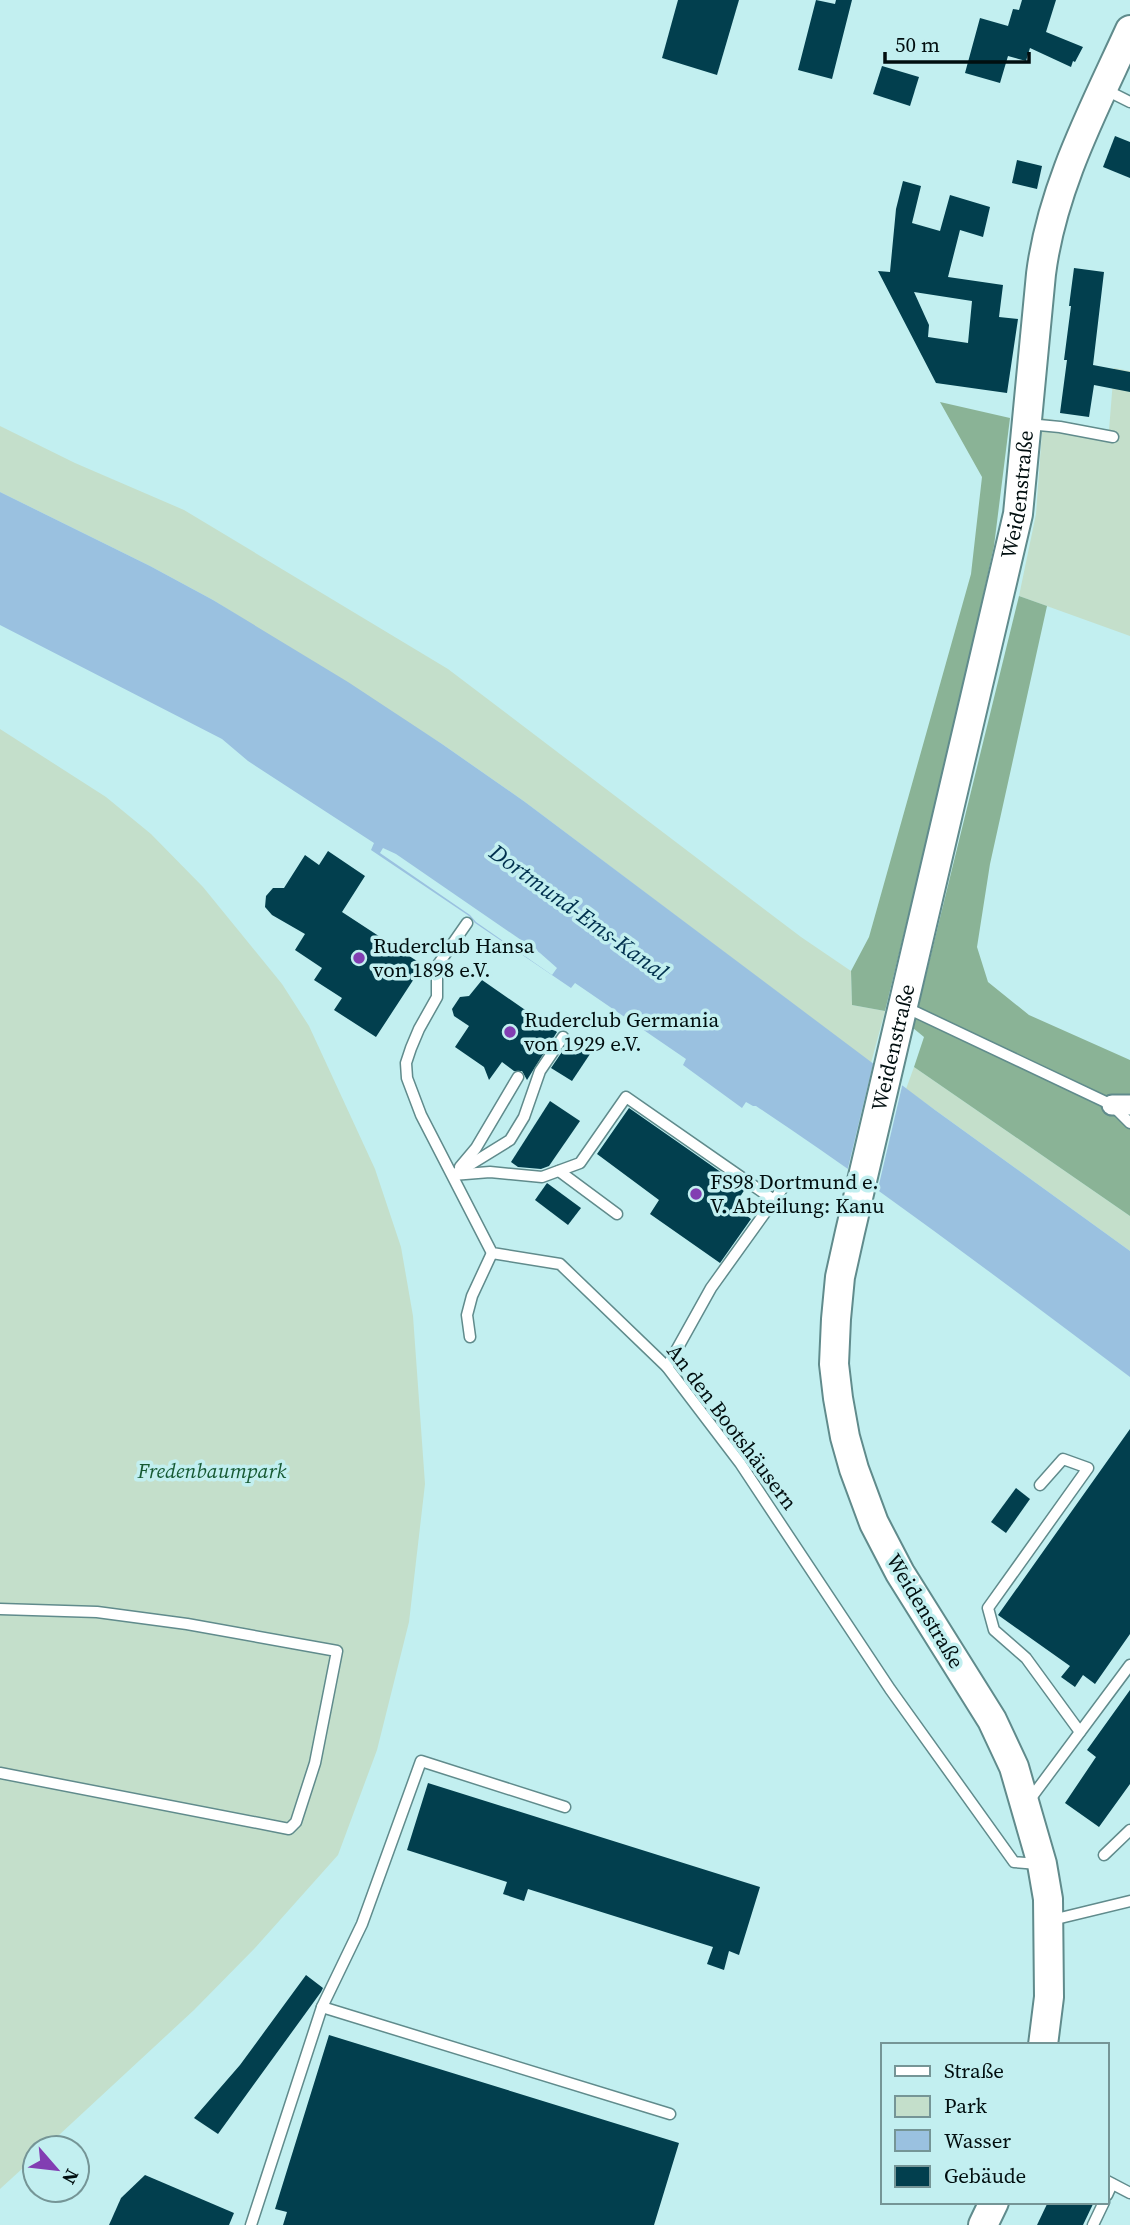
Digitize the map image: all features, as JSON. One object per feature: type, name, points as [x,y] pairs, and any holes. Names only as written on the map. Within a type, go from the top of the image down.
[{"type":"street","name":"Weidenstraße","points":[[1043,2043],[1049,1997],[1048,1899],[1042,1864],[1014,1767],[992,1720],[900,1573],[874,1523],[854,1469],[838,1398],[834,1364],[840,1277],[1018,514],[1047,235],[1066,175],[1130,30]]},
{"type":"street","points":[[983,2225],[993,2204]]},
{"type":"lane","points":[[1103,89],[1130,102]]},
{"type":"lane","points":[[1028,424],[1113,437]]},
{"type":"lane","points":[[467,923],[437,967],[437,997],[419,1029],[406,1063],[407,1078],[421,1115],[492,1253],[469,1305],[467,1315],[470,1337]]},
{"type":"lane","points":[[900,1016],[1121,1105],[1130,1123]]},
{"type":"lane","points":[[453,1175],[510,1140],[524,1118],[540,1071],[563,1037]]},
{"type":"lane","points":[[453,1175],[476,1148],[518,1077]]},
{"type":"lane","points":[[453,1175],[490,1172],[542,1177],[580,1163],[626,1097],[774,1200]]},
{"type":"lane","points":[[559,1171],[618,1214]]},
{"type":"lane","points":[[667,1367],[711,1288],[782,1189]]},
{"type":"lane","name":"An den Bootshäusern","points":[[492,1253],[560,1264],[667,1367],[740,1463],[890,1689],[1014,1862],[1042,1864]]},
{"type":"lane","points":[[1040,1485],[1063,1459],[1088,1468],[988,1608],[994,1630],[1026,1658],[1080,1732]]},
{"type":"lane","points":[[0,1609],[97,1612],[187,1624],[337,1651],[315,1763],[296,1822],[289,1829],[0,1773]]},
{"type":"lane","points":[[1025,1805],[1130,1665]]},
{"type":"lane","points":[[251,2225],[322,2007],[362,1924],[421,1761],[565,1807]]},
{"type":"lane","points":[[1104,1855],[1130,1830]]},
{"type":"lane","points":[[1048,1921],[1130,1901]]},
{"type":"lane","points":[[322,2007],[670,2114]]},
{"type":"lane","points":[[1110,2183],[1130,2193]]},
{"type":"lane","points":[[1093,2225],[1103,2204]]},
{"type":"green space","points":[[1114,368],[1130,371],[1130,636],[1019,596],[1036,514],[1043,418],[1109,430]]},
{"type":"green space","points":[[940,402],[1010,418],[994,546],[953,732],[885,1011],[852,1005],[851,971],[869,937],[971,574],[982,477]]},
{"type":"green space","points":[[0,426],[75,463],[184,510],[448,669],[801,937],[851,971],[852,1005],[885,1011],[871,1063],[525,802],[442,744],[213,600],[0,492]]},
{"type":"green space","points":[[1019,596],[1047,606],[990,864],[977,947],[988,982],[1029,1015],[1130,1060],[1130,1216],[914,1067],[924,1037],[913,1028]]},
{"type":"green space","name":"Fredenbaumpark","points":[[0,729],[106,797],[151,834],[203,887],[282,984],[309,1026],[375,1169],[401,1247],[413,1316],[425,1484],[409,1622],[377,1750],[338,1855],[255,1948],[194,2010],[60,2134],[21,2134],[21,2170],[0,2189]]},
{"type":"green space","points":[[914,1067],[1130,1216],[1130,1251],[906,1089]]},
{"type":"water","name":"Dortmund-Ems-Kanal","points":[[0,492],[213,600],[348,682],[442,744],[525,802],[935,1110],[1130,1251],[1130,1377],[851,1171],[756,1106],[746,1102],[742,1108],[683,1065],[686,1059],[575,983],[571,988],[475,923],[469,916],[371,850],[374,843],[248,761],[222,739],[0,625]]},
{"type":"pier","points":[[383,848],[396,854],[540,953],[557,968],[552,975],[380,853]]},
{"type":"pier","points":[[874,1060],[903,1082],[877,1193],[847,1172]]},
{"type":"building","points":[[678,0],[739,0],[717,75],[662,58]]},
{"type":"building","points":[[816,0],[835,4],[836,0],[852,0],[832,79],[798,70]]},
{"type":"building","points":[[1022,0],[1056,0],[1046,32],[1083,47],[1075,62],[1073,61],[1071,67],[1030,48],[1026,61],[1008,56],[1000,83],[965,73],[980,18],[1008,26],[1013,9],[1019,10]]},
{"type":"building","points":[[882,66],[919,77],[910,106],[873,94]]},
{"type":"building","points":[[1115,136],[1130,142],[1130,178],[1103,167]]},
{"type":"building","points":[[1017,160],[1042,166],[1037,189],[1012,183]]},
{"type":"building","points":[[903,181],[921,186],[912,223],[940,231],[950,195],[990,207],[983,237],[960,230],[948,277],[1003,285],[999,317],[1018,319],[1007,393],[936,383],[878,271],[890,272],[896,209]],"holes":[[[914,292],[972,301],[968,343],[928,337],[929,325]]]},
{"type":"building","points":[[1074,268],[1104,272],[1093,365],[1130,372],[1130,392],[1094,385],[1089,417],[1060,413]]},
{"type":"building","points":[[328,851],[365,876],[342,912],[423,965],[376,1037],[334,1010],[342,998],[314,980],[322,968],[295,950],[305,934],[272,915],[265,907],[266,896],[273,888],[284,888],[305,855],[319,865]]},
{"type":"building","name":"Ruderclub Germania von 1929 e.V.","points":[[482,980],[557,1032],[527,1080],[522,1071],[514,1071],[502,1062],[489,1080],[484,1067],[455,1047],[469,1026],[454,1016],[452,1009],[460,997],[469,996]]},
{"type":"building","points":[[570,1040],[590,1054],[572,1081],[551,1068]]},
{"type":"building","points":[[550,1101],[580,1121],[549,1166],[541,1169],[518,1167],[511,1162]]},
{"type":"building","name":"FS98 Dortmund e. V. Abteilung: Kanu","points":[[629,1108],[745,1189],[734,1206],[751,1219],[720,1263],[650,1214],[659,1200],[597,1154]]},
{"type":"building","points":[[547,1183],[581,1208],[568,1225],[535,1200]]},
{"type":"building","points":[[1130,1429],[1130,1634],[1095,1684],[1083,1675],[1075,1687],[1061,1677],[1070,1666],[998,1615]]},
{"type":"building","points":[[1016,1488],[1030,1499],[1006,1533],[991,1522]]},
{"type":"building","points":[[1130,1690],[1130,1784],[1099,1827],[1065,1803],[1096,1757],[1087,1750]]},
{"type":"building","points":[[428,1783],[760,1887],[739,1955],[729,1951],[724,1970],[707,1964],[713,1947],[528,1889],[524,1901],[503,1894],[507,1882],[407,1850]]},
{"type":"building","points":[[306,1975],[323,1988],[321,1992],[218,2134],[194,2118],[240,2065]]},
{"type":"building","points":[[329,2035],[679,2143],[654,2225],[283,2225],[287,2212],[275,2209]]},
{"type":"building","points":[[145,2175],[234,2213],[229,2225],[109,2225],[121,2198]]},
{"type":"building","points":[[1047,2204],[1093,2204],[1083,2225],[1037,2225]]},
{"type":"place","name":"Ruderclub Hansa von 1898 e.V.","points":[[359,958]]},
{"type":"place","name":"Ruderclub Germania von 1929 e.V.","points":[[510,1032]]},
{"type":"place","name":"FS98 Dortmund e. V. Abteilung: Kanu","points":[[696,1194]]}]
